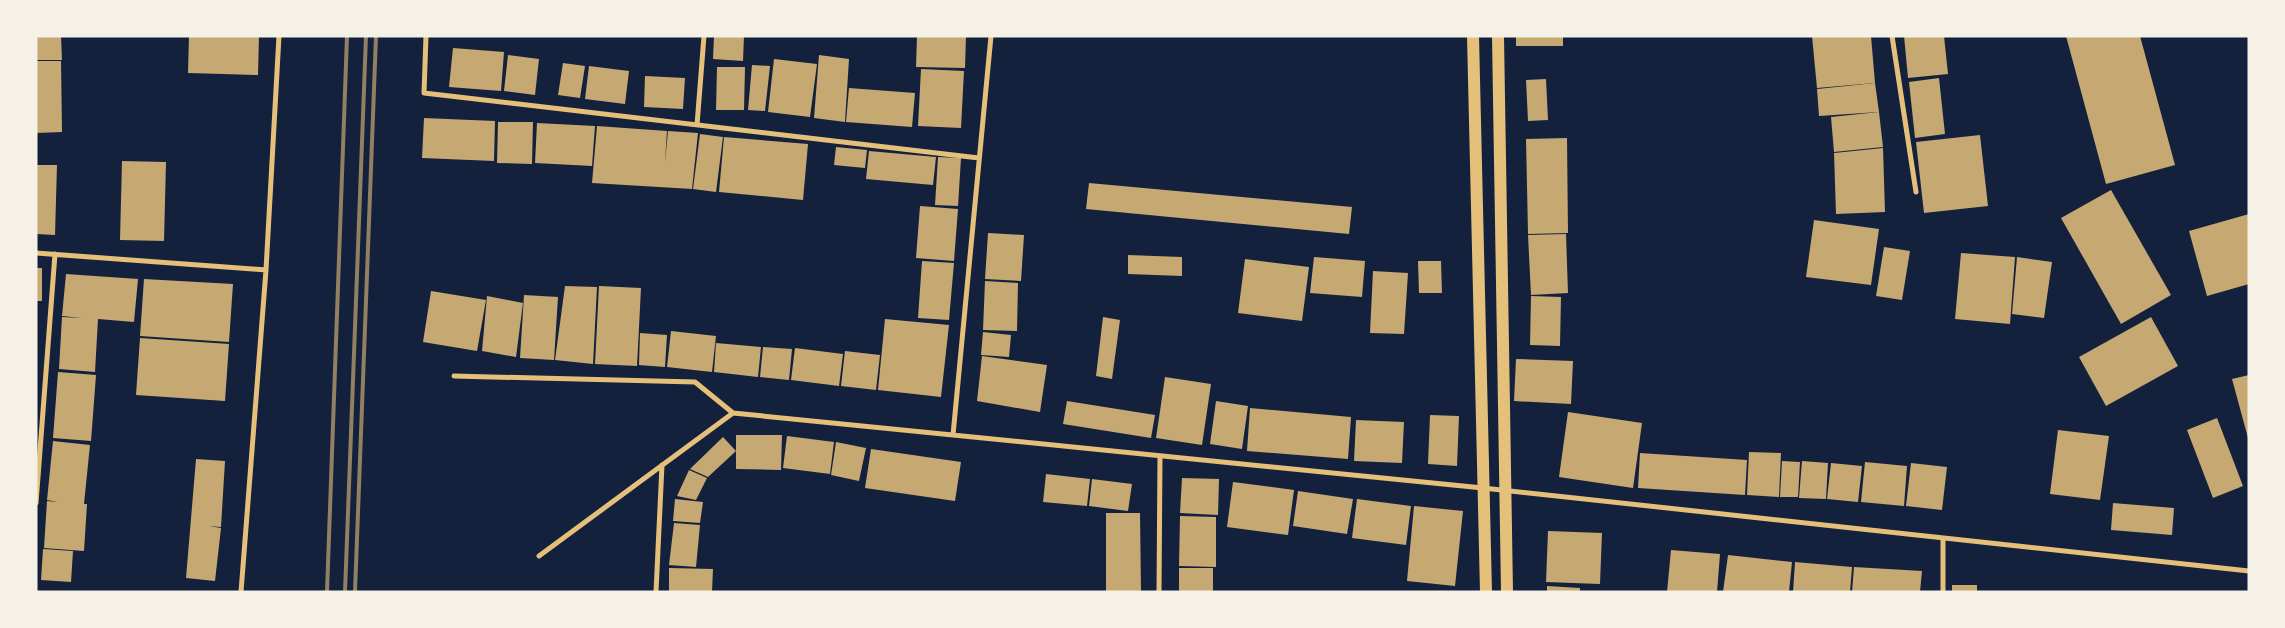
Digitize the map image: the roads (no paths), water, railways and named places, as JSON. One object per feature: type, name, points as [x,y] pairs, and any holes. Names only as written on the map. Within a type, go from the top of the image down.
[{"type":"main road","points":[[1472,36],[1486,592]]},
{"type":"main road","points":[[1498,36],[1507,592]]},
{"type":"street","points":[[241,592],[266,270],[279,36]]},
{"type":"street","points":[[426,36],[424,93],[979,158]]},
{"type":"street","points":[[697,125],[704,36]]},
{"type":"street","points":[[953,435],[991,36]]},
{"type":"street","points":[[1892,36],[1916,192]]},
{"type":"street","points":[[36,253],[266,270]]},
{"type":"street","points":[[36,502],[56,254]]},
{"type":"street","points":[[454,376],[695,382],[733,413],[1505,490],[2249,571]]},
{"type":"street","points":[[539,556],[733,413]]},
{"type":"street","points":[[1159,592],[1160,457]]},
{"type":"street","points":[[656,592],[662,465]]},
{"type":"street","points":[[1943,538],[1943,592]]},
{"type":"railway","points":[[327,592],[347,36]]},
{"type":"railway","points":[[345,592],[366,36]]},
{"type":"railway","points":[[355,592],[376,36]]}]
